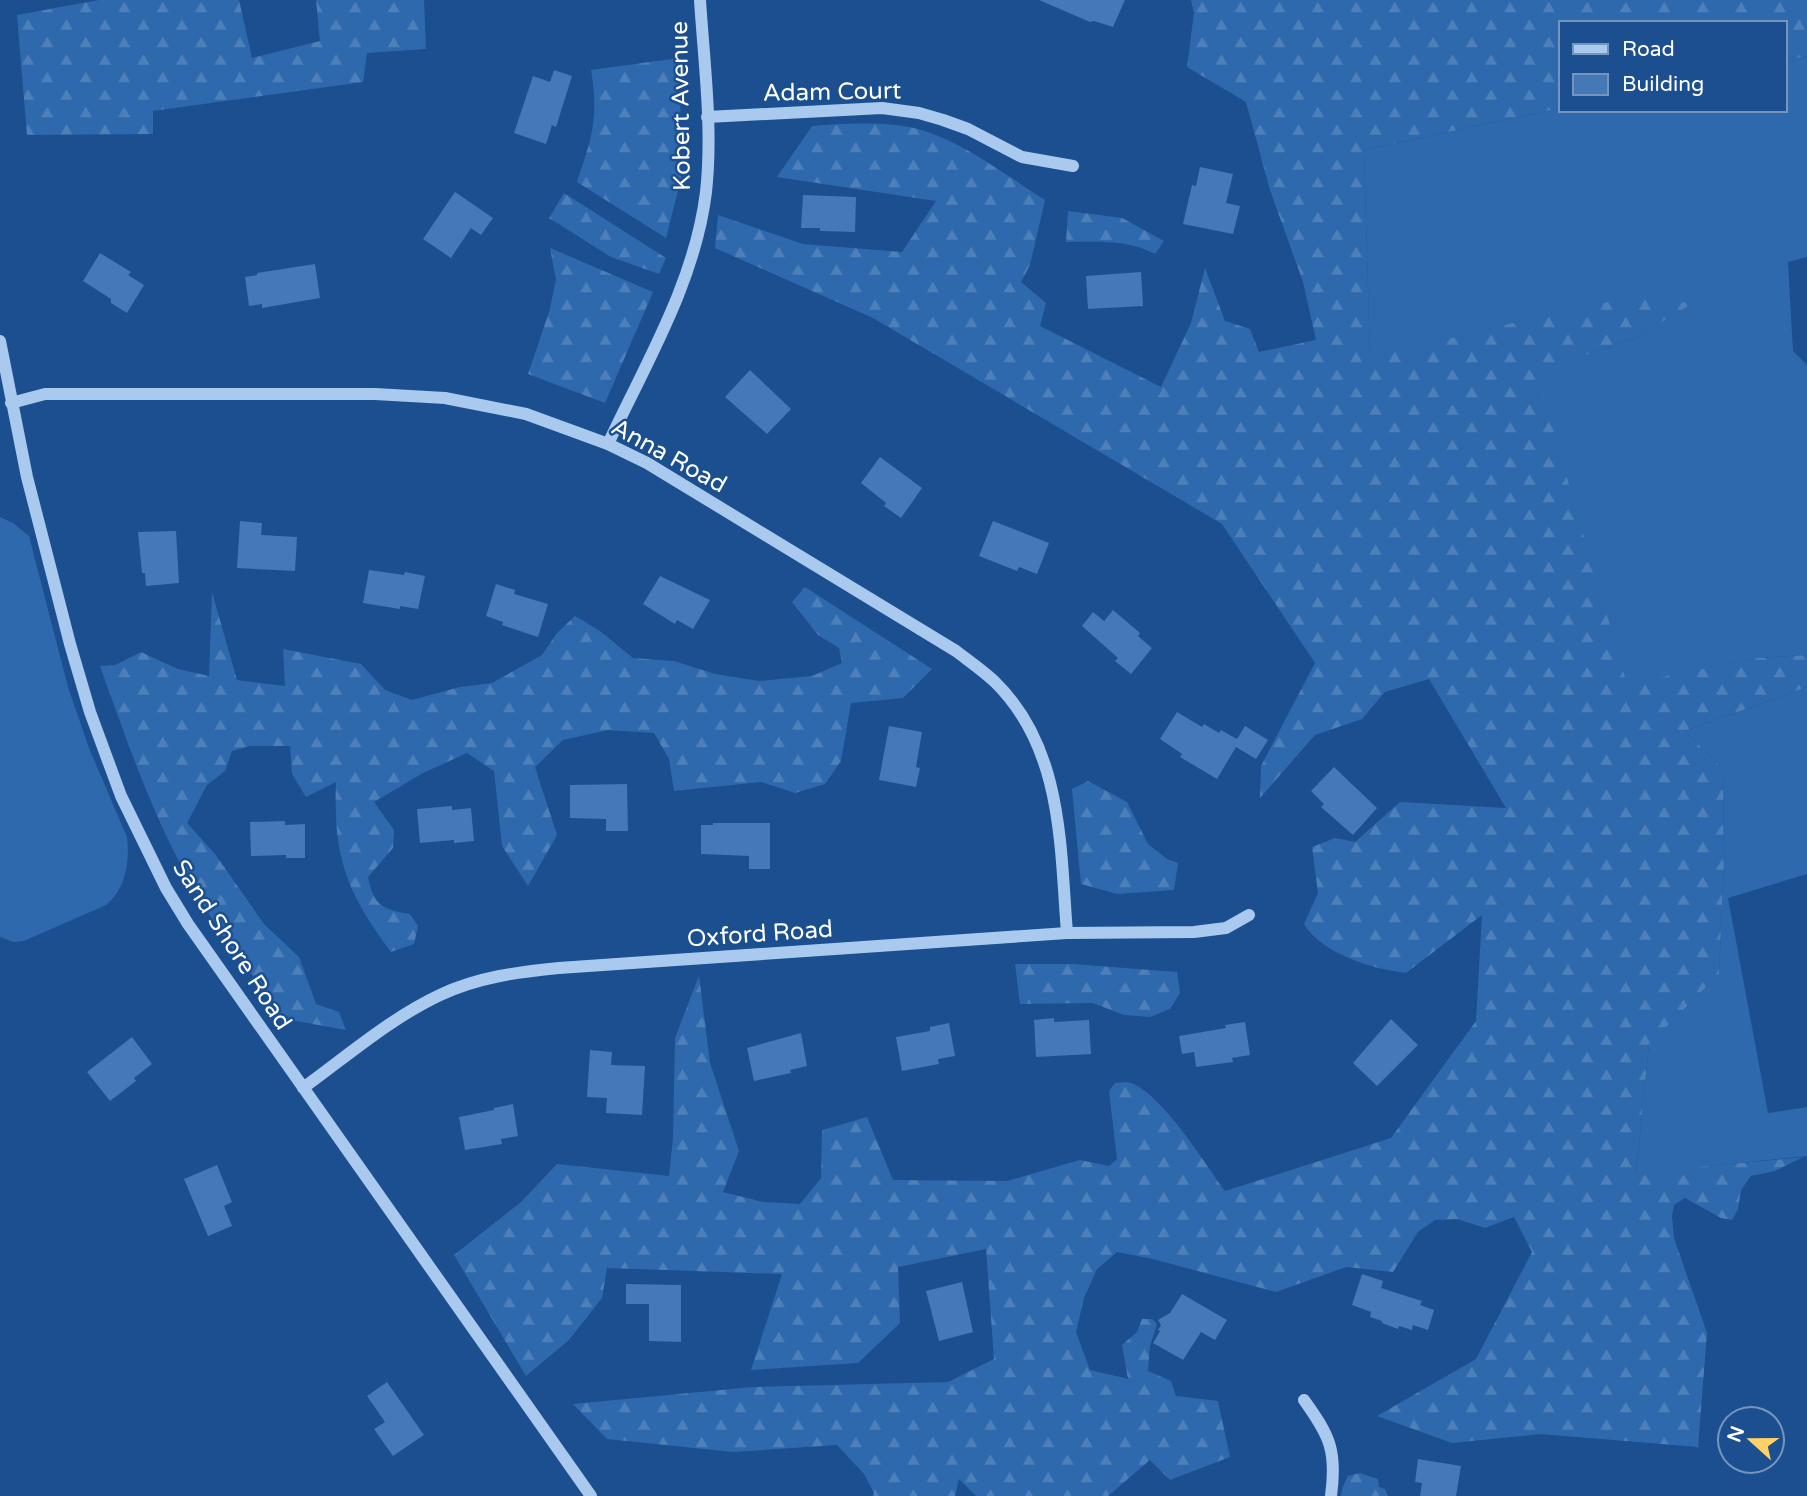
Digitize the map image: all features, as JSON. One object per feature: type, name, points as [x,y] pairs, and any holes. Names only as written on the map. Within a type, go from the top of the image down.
[{"type":"street","name":"Kobert Avenue","points":[[608,444],[679,292],[691,261],[705,194],[707,117],[700,0]]},
{"type":"street","name":"Adam Court","points":[[707,117],[899,109],[968,129],[1021,158],[1073,166]]},
{"type":"street","name":"Sand Shore Road","points":[[0,341],[27,477],[69,644],[97,734],[121,796],[166,888],[188,924],[591,1496]]},
{"type":"street","name":"Anna Road","points":[[11,403],[46,394],[413,395],[477,402],[526,414],[608,444],[647,463],[956,651],[996,682],[1029,727],[1050,776],[1058,812],[1067,933]]},
{"type":"street","name":"Oxford Road","points":[[303,1088],[424,1004],[463,986],[500,975],[559,968],[1067,933],[1194,932],[1226,928],[1249,915]]},
{"type":"street","points":[[1304,1401],[1326,1431],[1332,1448],[1331,1496]]},
{"type":"green space","points":[[99,0],[239,0],[252,58],[320,41],[316,0],[424,0],[426,49],[367,53],[363,82],[153,111],[153,134],[27,135],[17,15]]},
{"type":"green space","points":[[1191,0],[1807,0],[1807,56],[1786,61],[1786,21],[1559,21],[1559,108],[1364,150],[1370,358],[1627,298],[1693,303],[1634,339],[1536,371],[1627,684],[1757,658],[1807,655],[1807,687],[1685,731],[1723,769],[1724,863],[1719,974],[1649,1044],[1636,1173],[1803,1157],[1775,1171],[1751,1176],[1741,1190],[1738,1209],[1732,1220],[1721,1218],[1685,1198],[1674,1205],[1674,1238],[1707,1333],[1698,1447],[1541,1434],[1452,1443],[1377,1416],[1476,1359],[1532,1252],[1514,1217],[1485,1228],[1457,1219],[1435,1220],[1418,1232],[1393,1272],[1346,1267],[1276,1292],[1117,1252],[1097,1269],[1084,1298],[1076,1332],[1090,1370],[1128,1379],[1122,1345],[1137,1332],[1142,1319],[1152,1319],[1157,1324],[1150,1346],[1148,1371],[1171,1381],[1176,1396],[1218,1401],[1230,1457],[1170,1480],[1150,1460],[1108,1496],[976,1496],[959,1479],[955,1496],[873,1496],[864,1474],[837,1445],[733,1452],[607,1439],[573,1404],[753,1387],[948,1382],[994,1359],[986,1249],[898,1267],[900,1323],[858,1363],[751,1370],[782,1274],[607,1268],[602,1298],[569,1340],[526,1376],[454,1255],[521,1202],[557,1164],[669,1176],[673,1138],[675,1038],[699,976],[710,1063],[739,1151],[723,1192],[763,1202],[800,1204],[821,1178],[822,1130],[867,1117],[893,1180],[1007,1181],[1080,1160],[1109,1166],[1117,1159],[1109,1091],[1115,1083],[1126,1082],[1139,1087],[1167,1112],[1225,1191],[1391,1138],[1476,1021],[1482,915],[1406,973],[1364,964],[1335,952],[1312,935],[1304,924],[1318,893],[1312,847],[1335,838],[1355,842],[1400,802],[1506,808],[1429,679],[1385,692],[1362,719],[1315,735],[1260,798],[1261,766],[1315,663],[1222,524],[873,318],[715,248],[718,215],[803,244],[902,252],[936,201],[777,177],[812,126],[889,124],[914,128],[948,140],[1045,200],[1030,265],[1021,282],[1046,303],[1040,326],[1161,387],[1191,323],[1205,268],[1225,321],[1250,329],[1259,352],[1316,340],[1303,282],[1270,190],[1246,102],[1187,67],[1194,13]]},
{"type":"green space","points":[[1807,56],[1807,257],[1788,262],[1793,351],[1807,365],[1807,655],[1757,658],[1627,685],[1535,371],[1634,339],[1692,303],[1521,321],[1370,359],[1364,150],[1559,108],[1559,112],[1786,112],[1786,61]]},
{"type":"green space","points":[[679,58],[682,175],[666,238],[577,182],[593,127],[591,70]]},
{"type":"green space","points":[[564,193],[666,258],[659,274],[611,257],[549,218]]},
{"type":"green space","points":[[1068,211],[1122,218],[1164,241],[1155,254],[1123,244],[1066,242]]},
{"type":"green space","points":[[550,248],[653,292],[605,403],[528,374],[549,312],[556,280]]},
{"type":"green space","points":[[0,517],[13,523],[29,536],[68,687],[89,748],[127,837],[128,846],[122,883],[106,905],[24,941],[13,942],[0,937]]},
{"type":"green space","points":[[805,587],[932,669],[903,698],[851,703],[841,761],[825,784],[795,793],[761,782],[674,791],[669,759],[654,733],[608,730],[563,740],[535,767],[557,835],[528,886],[502,846],[494,771],[467,753],[423,773],[374,802],[394,830],[393,848],[368,877],[370,887],[381,904],[386,908],[410,914],[418,926],[414,944],[391,952],[363,911],[346,872],[337,831],[336,782],[306,797],[292,774],[290,746],[250,746],[232,751],[225,771],[207,785],[187,823],[215,854],[264,924],[299,957],[316,1004],[339,1012],[346,1030],[285,1019],[225,938],[193,887],[165,834],[100,666],[115,665],[141,652],[178,669],[209,676],[212,592],[237,680],[285,686],[283,649],[361,664],[385,690],[412,700],[460,687],[492,683],[542,655],[557,633],[575,616],[600,631],[633,658],[674,661],[715,674],[759,681],[812,676],[842,663],[839,648],[818,635],[792,602]]},
{"type":"green space","points":[[1807,687],[1807,874],[1728,898],[1768,1113],[1807,1107],[1807,1156],[1636,1174],[1649,1043],[1719,974],[1724,863],[1723,769],[1685,731]]},
{"type":"green space","points":[[1088,781],[1127,802],[1148,844],[1167,859],[1178,863],[1174,890],[1117,894],[1081,884],[1072,789]]},
{"type":"green space","points":[[1015,964],[1072,964],[1177,972],[1180,993],[1170,1009],[1150,1017],[1124,1015],[1093,1003],[1020,1004]]},
{"type":"green space","points":[[1360,1473],[1378,1479],[1379,1487],[1385,1489],[1388,1496],[1341,1496],[1348,1476]]},
{"type":"building","points":[[1039,0],[1125,0],[1113,27],[1090,22]]},
{"type":"building","points":[[554,70],[572,76],[556,127],[552,125],[546,144],[514,133],[533,76],[550,82]]},
{"type":"building","points":[[1200,167],[1233,174],[1226,203],[1240,206],[1233,234],[1183,224],[1192,185],[1196,186]]},
{"type":"building","points":[[455,192],[493,218],[481,235],[471,228],[451,258],[423,239]]},
{"type":"building","points":[[803,195],[856,197],[855,232],[801,228]]},
{"type":"building","points":[[100,253],[131,272],[128,275],[144,285],[127,313],[83,281]]},
{"type":"building","points":[[315,264],[320,298],[262,308],[262,304],[249,306],[245,277]]},
{"type":"building","points":[[1141,272],[1143,306],[1088,309],[1086,276]]},
{"type":"building","points":[[750,370],[791,409],[767,434],[725,397]]},
{"type":"building","points":[[880,457],[922,488],[901,518],[884,506],[886,503],[861,483]]},
{"type":"building","points":[[240,521],[262,523],[261,535],[297,537],[295,571],[237,568]]},
{"type":"building","points":[[993,521],[1049,543],[1037,574],[1019,567],[1017,571],[979,556]]},
{"type":"building","points":[[176,531],[179,583],[146,586],[138,532]]},
{"type":"building","points":[[369,570],[425,576],[418,609],[363,603]]},
{"type":"building","points":[[660,576],[710,600],[693,629],[677,620],[675,624],[643,604]]},
{"type":"building","points":[[496,584],[515,590],[514,594],[548,604],[538,637],[502,625],[503,622],[486,616]]},
{"type":"building","points":[[1113,610],[1140,633],[1138,636],[1152,648],[1131,674],[1115,661],[1118,658],[1082,626],[1093,612],[1104,621]]},
{"type":"building","points":[[1177,712],[1202,727],[1204,724],[1237,739],[1245,726],[1268,740],[1256,759],[1236,747],[1217,779],[1180,757],[1182,754],[1160,739]]},
{"type":"building","points":[[889,726],[922,732],[916,767],[920,768],[916,787],[879,780]]},
{"type":"building","points":[[1334,767],[1377,808],[1353,835],[1321,807],[1324,804],[1311,791]]},
{"type":"building","points":[[627,784],[628,831],[606,831],[606,819],[570,818],[570,785]]},
{"type":"building","points":[[452,806],[452,810],[471,808],[474,841],[420,843],[417,809]]},
{"type":"building","points":[[285,821],[285,825],[305,824],[305,858],[286,858],[286,855],[251,856],[250,822]]},
{"type":"building","points":[[770,823],[770,869],[749,869],[749,856],[701,854],[701,825]]},
{"type":"building","points":[[1054,1018],[1054,1022],[1089,1020],[1091,1054],[1036,1057],[1034,1020]]},
{"type":"building","points":[[1391,1019],[1418,1045],[1377,1086],[1353,1063]]},
{"type":"building","points":[[1245,1022],[1250,1055],[1232,1058],[1233,1062],[1196,1067],[1194,1052],[1182,1054],[1179,1036]]},
{"type":"building","points":[[949,1023],[955,1056],[938,1059],[939,1064],[902,1071],[896,1037],[930,1031],[930,1027]]},
{"type":"building","points":[[801,1033],[807,1066],[790,1070],[791,1073],[754,1081],[747,1048]]},
{"type":"building","points":[[132,1037],[152,1064],[134,1078],[136,1081],[110,1101],[87,1072]]},
{"type":"building","points":[[590,1050],[612,1052],[611,1065],[645,1066],[642,1115],[606,1113],[607,1098],[587,1097]]},
{"type":"building","points":[[513,1104],[518,1136],[501,1139],[502,1144],[465,1150],[459,1117]]},
{"type":"building","points":[[217,1165],[232,1202],[224,1206],[232,1226],[208,1236],[184,1179]]},
{"type":"building","points":[[1362,1274],[1383,1281],[1381,1288],[1422,1301],[1420,1305],[1434,1310],[1428,1330],[1413,1325],[1412,1330],[1399,1326],[1398,1329],[1370,1317],[1371,1312],[1352,1305]]},
{"type":"building","points":[[962,1282],[973,1332],[939,1341],[926,1291]]},
{"type":"building","points":[[626,1284],[681,1285],[681,1342],[649,1341],[649,1304],[626,1304]]},
{"type":"building","points":[[1182,1294],[1227,1320],[1215,1340],[1201,1332],[1183,1360],[1153,1343],[1160,1331],[1158,1320],[1170,1313]]},
{"type":"building","points":[[387,1382],[424,1435],[393,1456],[374,1429],[385,1422],[367,1396]]},
{"type":"building","points":[[1418,1459],[1461,1466],[1456,1496],[1420,1496],[1422,1483],[1415,1482]]}]
